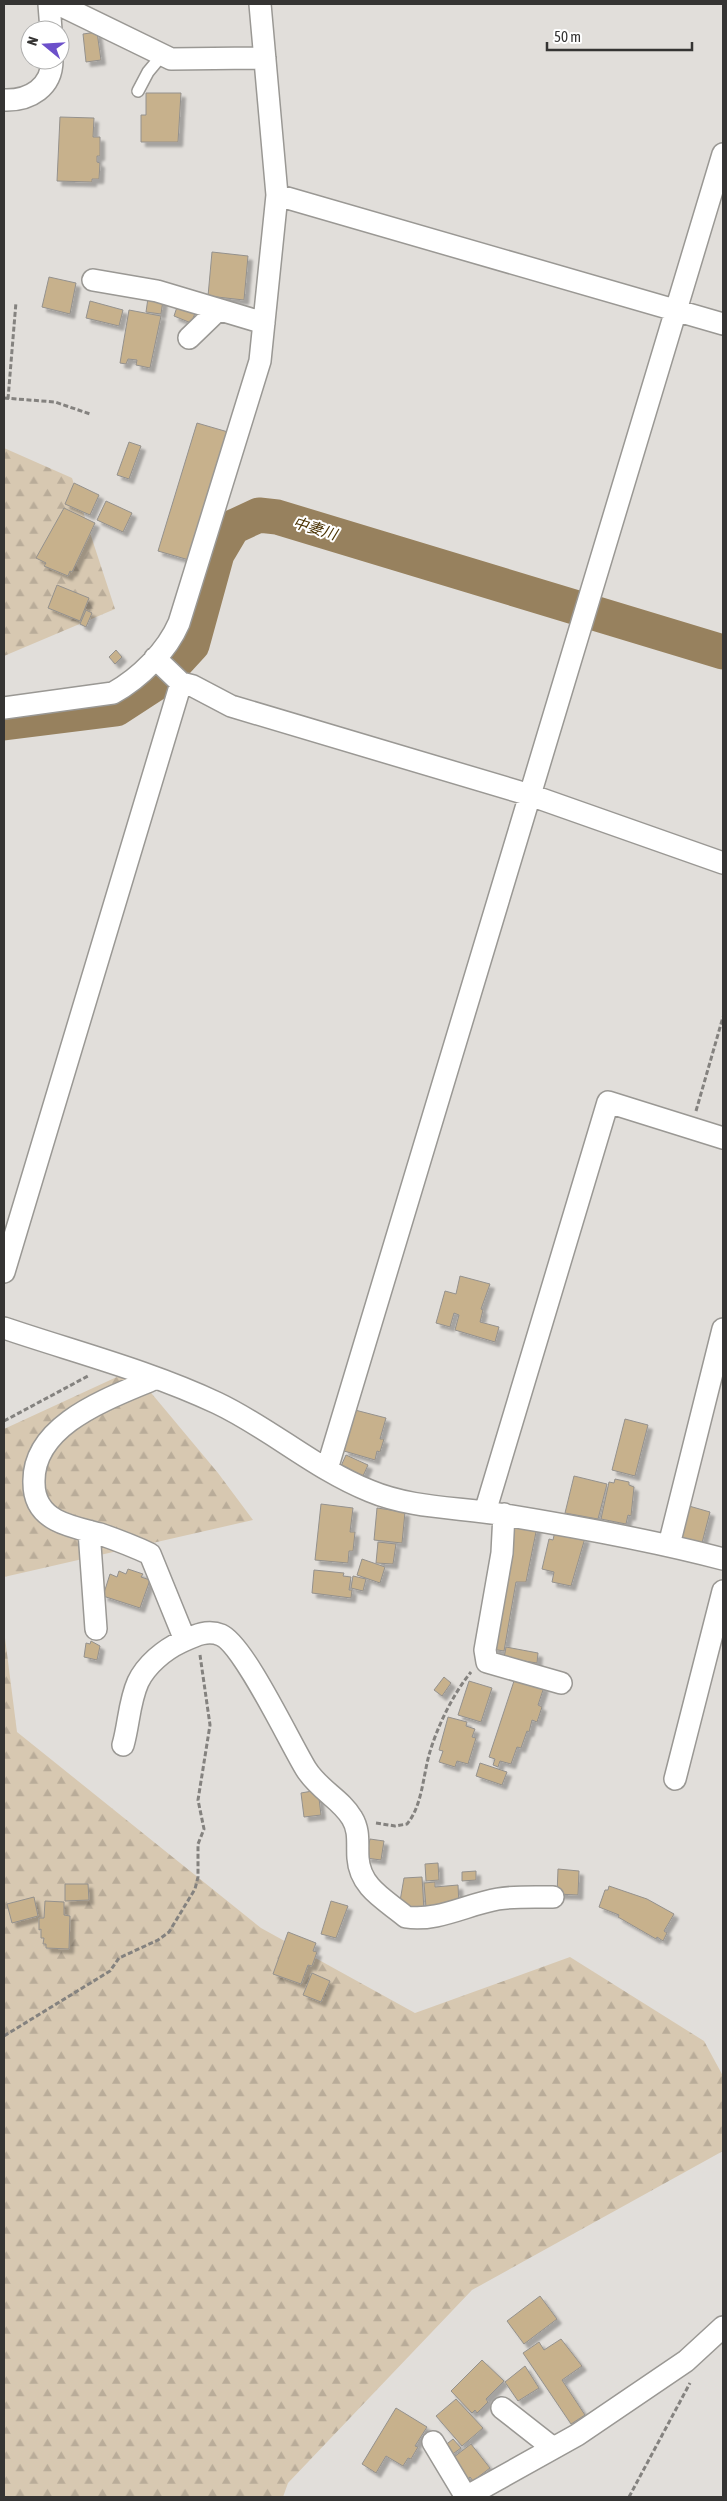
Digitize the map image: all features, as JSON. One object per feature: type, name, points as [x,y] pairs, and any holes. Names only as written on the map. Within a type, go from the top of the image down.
[{"type":"street","points":[[49,4],[50,20]]},
{"type":"street","points":[[58,4],[171,58],[265,58]]},
{"type":"street","points":[[4,1272],[167,670],[173,638],[260,361],[277,195],[260,4]]},
{"type":"street","points":[[4,100],[25,98],[38,91],[48,82],[52,70]]},
{"type":"street","points":[[327,1469],[723,154]]},
{"type":"street","points":[[277,195],[723,324]]},
{"type":"street","points":[[93,280],[157,291],[264,323]]},
{"type":"street","points":[[189,338],[218,310]]},
{"type":"street","points":[[4,708],[113,693],[125,686],[167,670]]},
{"type":"street","points":[[167,670],[231,706],[530,796],[723,862]]},
{"type":"street","points":[[561,1683],[487,1662],[485,1650],[502,1553],[494,1513],[608,1102],[723,1138]]},
{"type":"street","points":[[4,1328],[154,1379],[218,1404],[327,1469],[370,1491],[409,1503],[494,1513],[669,1545],[723,1559]]},
{"type":"street","points":[[669,1545],[723,1328]]},
{"type":"street","points":[[154,1379],[87,1409],[62,1426],[44,1447],[35,1467],[34,1496],[44,1512],[56,1520],[150,1554],[188,1638]]},
{"type":"street","points":[[89,1532],[96,1629]]},
{"type":"street","points":[[676,1779],[723,1590]]},
{"type":"street","points":[[123,1745],[132,1697],[138,1681],[154,1660],[188,1638],[210,1633],[222,1635],[240,1654],[306,1770],[328,1795],[346,1808],[353,1820],[359,1838],[358,1858],[361,1874],[369,1888],[406,1917],[432,1916],[498,1899],[553,1897]]},
{"type":"street","points":[[433,2442],[466,2497],[577,2435],[686,2361],[723,2326]]},
{"type":"street","points":[[502,2408],[553,2448]]},
{"type":"lane","points":[[138,91],[148,72],[163,54]]},
{"type":"path","points":[[16,302],[6,399],[55,402],[90,414]]},
{"type":"path","points":[[691,1128],[723,1017]]},
{"type":"path","points":[[4,1421],[111,1364]]},
{"type":"path","points":[[4,2036],[110,1971],[120,1958],[138,1947],[158,1940],[168,1932],[195,1889],[198,1877],[198,1844],[204,1829],[198,1800],[210,1725],[200,1653],[188,1638]]},
{"type":"path","points":[[353,1820],[395,1826],[407,1824],[414,1815],[430,1752],[447,1712],[463,1682],[486,1658]]},
{"type":"path","points":[[629,2497],[692,2380],[686,2361]]},
{"type":"green space","points":[[4,448],[72,478],[115,609],[4,656]]},
{"type":"green space","points":[[132,1370],[218,1473],[253,1520],[4,1577],[4,1429]]},
{"type":"green space","points":[[4,1630],[17,1732],[261,1928],[415,2013],[570,1957],[704,2041],[723,2076],[723,2151],[472,2290],[288,2483],[283,2497],[4,2497]]},
{"type":"building","points":[[97,32],[101,60],[86,62],[83,34]]},
{"type":"building","points":[[146,93],[181,93],[178,142],[141,142],[141,115],[146,115]]},
{"type":"building","points":[[60,117],[94,118],[93,137],[100,137],[100,156],[97,156],[97,162],[100,163],[99,179],[92,179],[92,182],[57,181]]},
{"type":"building","points":[[212,252],[248,256],[244,300],[208,296]]},
{"type":"building","points":[[49,277],[76,283],[70,314],[42,307]]},
{"type":"building","points":[[148,298],[163,300],[161,314],[146,312]]},
{"type":"building","points":[[90,301],[123,310],[119,326],[86,318]]},
{"type":"building","points":[[178,304],[196,311],[191,323],[174,316]]},
{"type":"building","points":[[129,310],[161,316],[150,368],[136,365],[137,360],[128,359],[126,364],[120,363]]},
{"type":"building","points":[[197,423],[228,432],[189,560],[158,551]]},
{"type":"building","points":[[129,442],[141,446],[129,479],[117,475]]},
{"type":"building","points":[[74,483],[99,495],[90,515],[65,504]]},
{"type":"building","points":[[106,501],[132,513],[123,532],[97,520]]},
{"type":"building","points":[[64,508],[95,523],[72,572],[70,571],[68,576],[44,566],[46,563],[36,558]]},
{"type":"building","points":[[57,585],[89,598],[80,621],[48,608]]},
{"type":"building","points":[[86,610],[92,613],[86,627],[80,624]]},
{"type":"building","points":[[116,650],[122,657],[115,664],[109,657]]},
{"type":"building","points":[[460,1276],[490,1284],[481,1309],[483,1310],[480,1322],[499,1327],[495,1342],[455,1330],[459,1315],[454,1313],[450,1327],[436,1323],[445,1291],[456,1294]]},
{"type":"building","points":[[355,1410],[386,1418],[380,1439],[384,1439],[380,1452],[377,1451],[375,1460],[344,1451]]},
{"type":"building","points":[[625,1419],[648,1425],[635,1476],[612,1470]]},
{"type":"building","points":[[346,1455],[368,1465],[363,1476],[341,1466]]},
{"type":"building","points":[[574,1476],[607,1484],[598,1519],[565,1513]]},
{"type":"building","points":[[615,1479],[629,1482],[629,1485],[634,1487],[631,1516],[628,1515],[626,1524],[601,1519],[609,1482],[614,1483]]},
{"type":"building","points":[[321,1504],[353,1508],[350,1532],[355,1532],[353,1551],[349,1551],[348,1563],[315,1560]]},
{"type":"building","points":[[689,1506],[710,1512],[702,1543],[681,1538]]},
{"type":"building","points":[[377,1508],[405,1512],[402,1543],[374,1540]]},
{"type":"building","points":[[515,1523],[537,1527],[526,1582],[516,1582],[504,1651],[492,1649]]},
{"type":"building","points":[[555,1531],[585,1538],[571,1586],[552,1582],[554,1572],[542,1569],[549,1539],[553,1540]]},
{"type":"building","points":[[378,1542],[396,1544],[393,1564],[376,1563]]},
{"type":"building","points":[[362,1559],[385,1567],[380,1583],[357,1575]]},
{"type":"building","points":[[128,1569],[143,1574],[141,1577],[150,1580],[140,1608],[103,1596],[110,1574],[117,1577],[119,1571],[126,1574]]},
{"type":"building","points":[[314,1570],[344,1573],[343,1576],[351,1577],[349,1590],[352,1590],[351,1598],[312,1593]]},
{"type":"building","points":[[353,1576],[366,1579],[363,1591],[351,1588]]},
{"type":"building","points":[[91,1641],[100,1646],[97,1660],[84,1657],[86,1643],[90,1644]]},
{"type":"building","points":[[506,1647],[538,1653],[537,1663],[504,1658]]},
{"type":"building","points":[[444,1677],[451,1683],[442,1696],[434,1690]]},
{"type":"building","points":[[515,1678],[544,1687],[538,1705],[542,1707],[537,1722],[532,1720],[529,1732],[527,1731],[521,1748],[517,1747],[511,1764],[500,1761],[498,1767],[493,1765],[495,1759],[489,1757]]},
{"type":"building","points":[[469,1681],[492,1688],[481,1722],[458,1715]]},
{"type":"building","points":[[448,1717],[467,1722],[466,1726],[475,1729],[472,1737],[476,1738],[468,1764],[457,1761],[455,1767],[439,1762],[443,1751],[439,1750]]},
{"type":"building","points":[[480,1763],[507,1772],[502,1785],[476,1776]]},
{"type":"building","points":[[318,1790],[321,1815],[304,1817],[301,1793]]},
{"type":"building","points":[[370,1839],[384,1841],[381,1860],[366,1858]]},
{"type":"building","points":[[438,1863],[439,1880],[426,1881],[425,1864]]},
{"type":"building","points":[[558,1869],[579,1871],[578,1895],[557,1894]]},
{"type":"building","points":[[476,1871],[476,1880],[462,1881],[462,1872]]},
{"type":"building","points":[[422,1877],[424,1910],[399,1907],[404,1878]]},
{"type":"building","points":[[435,1882],[435,1887],[458,1885],[459,1905],[426,1907],[424,1883]]},
{"type":"building","points":[[65,1884],[88,1884],[89,1900],[65,1901]]},
{"type":"building","points":[[609,1886],[647,1899],[674,1914],[664,1931],[667,1933],[663,1941],[657,1937],[656,1939],[618,1917],[619,1915],[599,1907],[605,1890],[608,1890]]},
{"type":"building","points":[[34,1897],[38,1916],[12,1923],[7,1904]]},
{"type":"building","points":[[45,1901],[64,1902],[64,1915],[70,1916],[69,1949],[46,1948],[46,1944],[43,1944],[44,1938],[41,1938],[41,1929],[39,1930],[39,1918],[44,1918]]},
{"type":"building","points":[[331,1901],[348,1906],[336,1938],[321,1934]]},
{"type":"building","points":[[288,1932],[316,1943],[313,1951],[317,1952],[312,1966],[308,1965],[301,1984],[273,1974]]},
{"type":"building","points":[[312,1973],[330,1981],[321,2002],[303,1995]]},
{"type":"building","points":[[540,2296],[557,2319],[524,2344],[507,2321]]},
{"type":"building","points":[[561,2339],[582,2366],[562,2380],[585,2415],[571,2424],[523,2353],[539,2342],[544,2350]]},
{"type":"building","points":[[482,2360],[504,2381],[486,2399],[488,2402],[477,2413],[475,2410],[472,2413],[451,2391]]},
{"type":"building","points":[[525,2366],[539,2388],[518,2401],[505,2382]]},
{"type":"building","points":[[456,2399],[483,2428],[462,2446],[436,2416]]},
{"type":"building","points":[[396,2408],[427,2427],[415,2446],[418,2447],[411,2459],[408,2458],[403,2466],[386,2456],[376,2473],[362,2464]]},
{"type":"building","points":[[453,2439],[461,2448],[450,2456],[443,2447]]},
{"type":"building","points":[[471,2444],[490,2468],[473,2481],[470,2477],[465,2481],[453,2466],[458,2462],[454,2457]]},
{"type":"waterway","name":"中妻川","points":[[4,723],[116,709],[159,681],[192,645],[217,554],[233,527],[259,515],[277,517],[723,652]]}]
